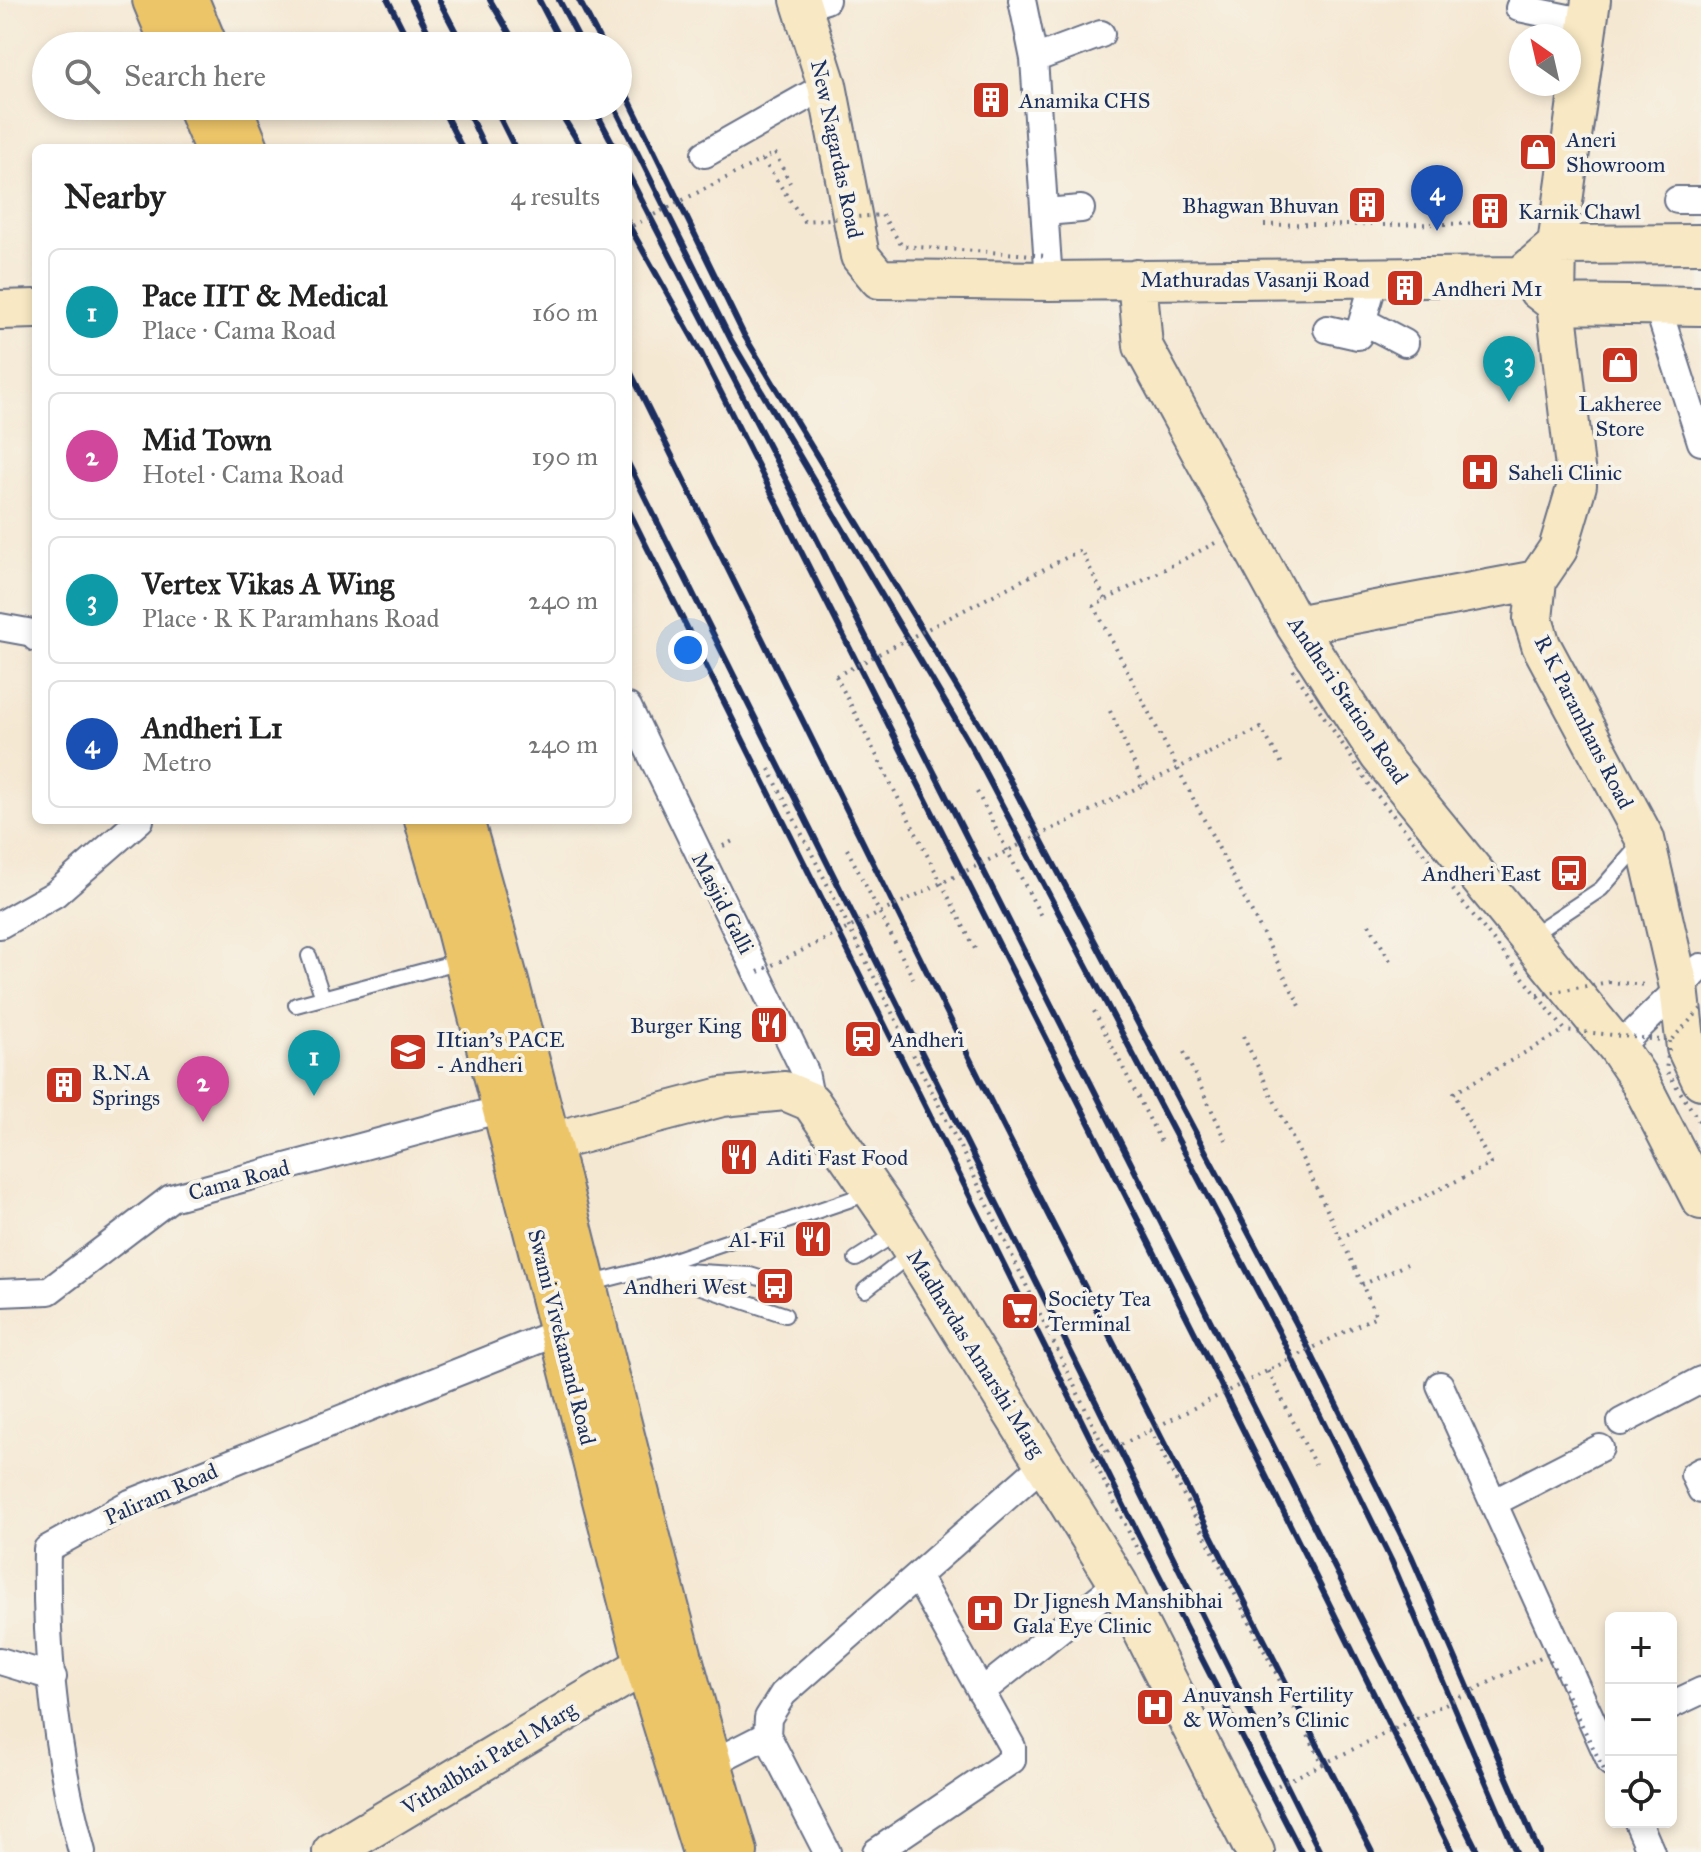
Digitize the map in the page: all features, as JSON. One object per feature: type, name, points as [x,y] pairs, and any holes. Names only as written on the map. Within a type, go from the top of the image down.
[{"type":"main road","points":[[154,0],[167,32]]},
{"type":"main road","points":[[187,0],[200,32]]},
{"type":"main road","name":"New Nagardas Road","points":[[809,2],[860,256],[879,279],[989,280]]},
{"type":"main road","name":"R K Paramhans Road","points":[[1589,10],[1557,245],[1556,304],[1577,485],[1558,549],[1537,580],[1533,619],[1541,645],[1645,839],[1694,988],[1686,1056]]},
{"type":"main road","points":[[204,120],[214,144]]},
{"type":"main road","points":[[236,120],[245,144]]},
{"type":"main road","points":[[1701,244],[1557,245],[1521,276],[1556,304],[1701,306]]},
{"type":"main road","name":"Mathuradas Vasanji Road","points":[[989,280],[1049,269],[1137,279],[1521,276]]},
{"type":"main road","name":"Andheri Station Road","points":[[1137,279],[1143,346],[1295,625],[1379,755],[1628,1062],[1701,1200]]},
{"type":"main road","points":[[0,310],[32,309]]},
{"type":"main road","points":[[1295,625],[1537,580]]},
{"type":"main road","name":"Swami Vivekanand Road","points":[[427,824],[465,960],[520,1104]]},
{"type":"main road","name":"Swami Vivekanand Road","points":[[463,824],[520,1104],[532,1147],[585,1284],[710,1764],[736,1852]]},
{"type":"main road","points":[[1628,1062],[1686,1056]]},
{"type":"main road","points":[[532,1147],[722,1097],[785,1091],[811,1102]]},
{"type":"main road","name":"Madhavdas Amarshi Marg","points":[[811,1102],[906,1242],[1045,1463],[1131,1573],[1255,1852]]},
{"type":"main road","name":"Swami Vivekanand Road","points":[[532,1147],[561,1331],[646,1664],[704,1852]]},
{"type":"main road","name":"Vithalbhai Patel Marg","points":[[332,1852],[646,1664]]},
{"type":"street","points":[[1022,0],[1034,59],[1049,269]]},
{"type":"street","points":[[1552,0],[1589,10]]},
{"type":"street","points":[[1519,8],[1589,10]]},
{"type":"street","points":[[1015,33],[1027,118],[1029,176],[1043,180]]},
{"type":"street","points":[[1034,59],[1101,34]]},
{"type":"street","points":[[705,154],[827,85]]},
{"type":"street","points":[[1045,212],[1081,209]]},
{"type":"street","points":[[1327,329],[1358,336],[1365,322],[1375,278]]},
{"type":"street","points":[[1657,305],[1701,442]]},
{"type":"street","points":[[1365,322],[1405,343]]},
{"type":"street","points":[[0,627],[32,633]]},
{"type":"street","name":"Masjid Galli","points":[[632,715],[805,1072],[811,1102]]},
{"type":"street","points":[[0,925],[55,894],[135,824]]},
{"type":"street","points":[[1628,1062],[1694,988]]},
{"type":"street","name":"Cama Road","points":[[0,1293],[49,1291],[171,1198],[520,1104]]},
{"type":"street","name":"Paliram Road","points":[[82,1852],[72,1813],[53,1677],[46,1599],[47,1549],[130,1503],[561,1331]]},
{"type":"street","points":[[1621,1422],[1701,1380]]},
{"type":"street","points":[[1440,1385],[1605,1736]]},
{"type":"street","points":[[1493,1503],[1600,1448]]},
{"type":"street","points":[[827,1852],[767,1735],[768,1718],[783,1694],[1045,1463]]},
{"type":"street","points":[[1701,1471],[1694,1475],[1701,1490]]},
{"type":"street","points":[[981,1692],[1131,1573]]},
{"type":"street","points":[[876,1852],[1012,1760],[1012,1747],[918,1578]]},
{"type":"street","points":[[0,1661],[53,1677]]},
{"type":"street","points":[[1677,1702],[1701,1691]]},
{"type":"street","points":[[710,1764],[767,1735]]},
{"type":"street","points":[[1641,1828],[1651,1852]]},
{"type":"lane","points":[[1528,937],[1601,889],[1645,839]]},
{"type":"lane","points":[[309,956],[323,998]]},
{"type":"lane","points":[[296,1005],[465,960]]},
{"type":"lane","points":[[585,1284],[647,1269],[873,1192]]},
{"type":"lane","points":[[856,1259],[906,1242]]},
{"type":"lane","points":[[865,1290],[906,1242]]},
{"type":"lane","points":[[647,1269],[750,1275],[776,1283]]},
{"type":"lane","points":[[647,1269],[785,1315]]},
{"type":"path","points":[[632,226],[775,153],[790,183]]},
{"type":"path","points":[[763,160],[804,221],[882,215],[902,246],[1049,269]]},
{"type":"path","points":[[1444,224],[1493,223]]},
{"type":"path","points":[[1264,225],[1313,224]]},
{"type":"path","points":[[1322,226],[1371,224]]},
{"type":"path","points":[[1383,225],[1432,224]]},
{"type":"path","points":[[1222,539],[1094,606],[1301,1008]]},
{"type":"path","points":[[975,949],[836,676],[1081,550],[1105,599]]},
{"type":"path","points":[[1293,670],[1373,790],[1565,1030],[1686,1056]]},
{"type":"path","points":[[1110,711],[1144,785]]},
{"type":"path","points":[[758,972],[1261,728],[1282,764]]},
{"type":"path","points":[[769,769],[964,1155],[1106,1452]]},
{"type":"path","points":[[977,792],[1043,920]]},
{"type":"path","points":[[847,849],[914,980]]},
{"type":"path","points":[[1369,924],[1392,964]]},
{"type":"path","points":[[1537,995],[1609,982],[1636,984]]},
{"type":"path","points":[[1694,988],[1686,1056],[1666,1070],[1701,1124]]},
{"type":"path","points":[[1094,1011],[1161,1142]]},
{"type":"path","points":[[1340,1238],[1491,1164],[1454,1093],[1565,1030]]},
{"type":"path","points":[[1131,1573],[1093,1459],[1376,1316],[1243,1036]]},
{"type":"path","points":[[1184,1052],[1226,1140]]},
{"type":"path","points":[[1362,1285],[1407,1264]]},
{"type":"path","points":[[1268,1371],[1315,1465]]},
{"type":"path","points":[[1150,1430],[1323,1764]]},
{"type":"path","points":[[1268,1790],[1547,1654],[1605,1772]]},
{"type":"railway","points":[[388,0],[404,32]]},
{"type":"railway","points":[[412,0],[428,32]]},
{"type":"railway","points":[[439,0],[456,32]]},
{"type":"railway","points":[[490,0],[509,32]]},
{"type":"railway","points":[[539,0],[556,32]]},
{"type":"railway","points":[[559,0],[576,32]]},
{"type":"railway","points":[[579,0],[596,32]]},
{"type":"railway","points":[[632,106],[744,335],[988,739],[1295,1321],[1411,1555],[1539,1852]]},
{"type":"railway","points":[[448,120],[460,144]]},
{"type":"railway","points":[[472,120],[483,144]]},
{"type":"railway","points":[[501,120],[513,144]]},
{"type":"railway","points":[[565,120],[580,144]]},
{"type":"railway","points":[[600,120],[613,144]]},
{"type":"railway","points":[[621,120],[731,340],[971,746],[1278,1330],[1391,1560],[1516,1852]]},
{"type":"railway","points":[[632,182],[812,530],[1478,1852]]},
{"type":"railway","points":[[632,231],[701,353],[1210,1363],[1452,1852]]},
{"type":"railway","points":[[632,375],[1003,1126],[1372,1852]]},
{"type":"railway","points":[[632,471],[1320,1852]]},
{"type":"railway","points":[[632,517],[1139,1536],[1301,1852]]},
{"type":"place","name":"Anamika CHS","points":[[991,100]]},
{"type":"place","name":"Aneri Showroom","points":[[1538,152]]},
{"type":"place","name":"Bhagwan Bhuvan","points":[[1367,205]]},
{"type":"place","name":"Karnik Chawl","points":[[1490,211]]},
{"type":"place","name":"Andheri L1","points":[[1437,231]]},
{"type":"place","name":"Andheri M1","points":[[1405,288]]},
{"type":"place","name":"Lakheree Store","points":[[1620,365]]},
{"type":"place","name":"Vertex Vikas A Wing","points":[[1509,402]]},
{"type":"place","name":"Saheli Clinic","points":[[1480,472]]},
{"type":"place","name":"Andheri East","points":[[1569,873]]},
{"type":"place","name":"Burger King","points":[[769,1025]]},
{"type":"place","name":"Andheri","points":[[863,1039]]},
{"type":"place","name":"IItian's PACE - Andheri","points":[[408,1052]]},
{"type":"place","name":"R.N.A Springs","points":[[64,1085]]},
{"type":"place","name":"Pace IIT & Medical","points":[[314,1096]]},
{"type":"place","name":"Mid Town","points":[[203,1122]]},
{"type":"place","name":"Aditi Fast Food","points":[[739,1157]]},
{"type":"place","name":"Al-Fil","points":[[813,1239]]},
{"type":"place","name":"Andheri West","points":[[775,1286]]},
{"type":"place","name":"Society Tea Terminal","points":[[1020,1311]]},
{"type":"place","name":"Dr Jignesh Manshibhai Gala Eye Clinic","points":[[985,1613]]},
{"type":"place","name":"Anuvansh Fertility & Women's Clinic","points":[[1155,1707]]}]
